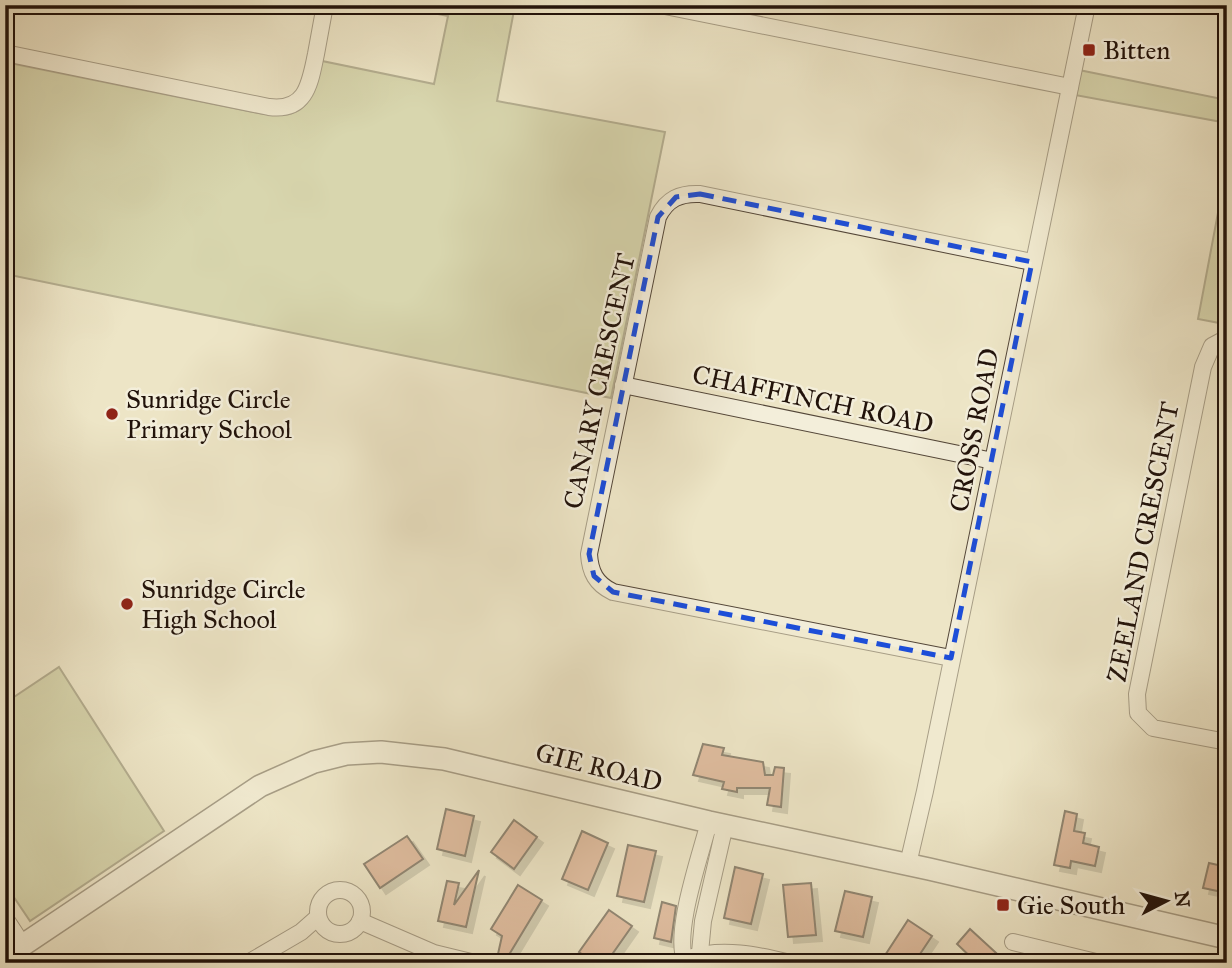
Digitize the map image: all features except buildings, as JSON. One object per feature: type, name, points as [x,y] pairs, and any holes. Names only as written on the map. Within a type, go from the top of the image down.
[{"type":"street","points":[[5,52],[269,107],[284,107],[298,100],[309,86],[326,5]]},
{"type":"street","points":[[660,5],[1070,88]]},
{"type":"street","name":"CROSS ROAD","points":[[908,864],[1087,5]]},
{"type":"street","name":"CANARY CRESCENT","points":[[951,658],[613,592],[599,583],[589,565],[589,554],[623,385],[658,218],[663,207],[676,197],[700,194],[1032,262]]},
{"type":"street","name":"ZEELAND CRESCENT","points":[[1227,338],[1212,346],[1203,368],[1137,694],[1138,713],[1153,728],[1227,742]]},
{"type":"street","name":"CHAFFINCH ROAD","points":[[623,385],[993,461]]},
{"type":"street","name":"GIE ROAD","points":[[14,950],[260,786],[291,770],[331,757],[382,752],[429,756],[717,824],[908,864],[1227,938]]},
{"type":"street","points":[[717,824],[703,921],[690,960],[751,954],[790,963]]},
{"type":"street","points":[[346,891],[358,900],[362,914],[360,921],[350,932],[334,934],[321,924],[318,917],[318,909],[325,896],[331,892],[346,891]]},
{"type":"street","points":[[247,963],[301,932],[318,917]]},
{"type":"street","points":[[5,918],[14,950]]},
{"type":"street","points":[[360,921],[434,953],[475,963]]},
{"type":"street","points":[[1013,942],[1100,963]]},
{"type":"highlighted area","points":[[700,194],[1032,262],[951,658],[613,592],[594,576],[589,554],[658,217],[676,197]]},
{"type":"green space","points":[[393,5],[515,5],[497,101],[665,132],[611,398],[5,274],[5,62],[253,112],[284,115],[302,108],[308,100],[322,61],[434,84],[448,16]]},
{"type":"green space","points":[[1079,70],[1227,100],[1227,123],[1075,95]]},
{"type":"green space","points":[[1227,165],[1227,330],[1224,331],[1219,323],[1198,319]]},
{"type":"green space","points":[[59,667],[164,831],[30,921],[5,884],[5,703]]},
{"type":"place","name":"Bitten","points":[[1089,50]]},
{"type":"place","name":"Sunridge Circle Primary School","points":[[112,414]]},
{"type":"place","name":"Sunridge Circle High School","points":[[127,604]]},
{"type":"place","name":"Gie South","points":[[1003,905]]}]
